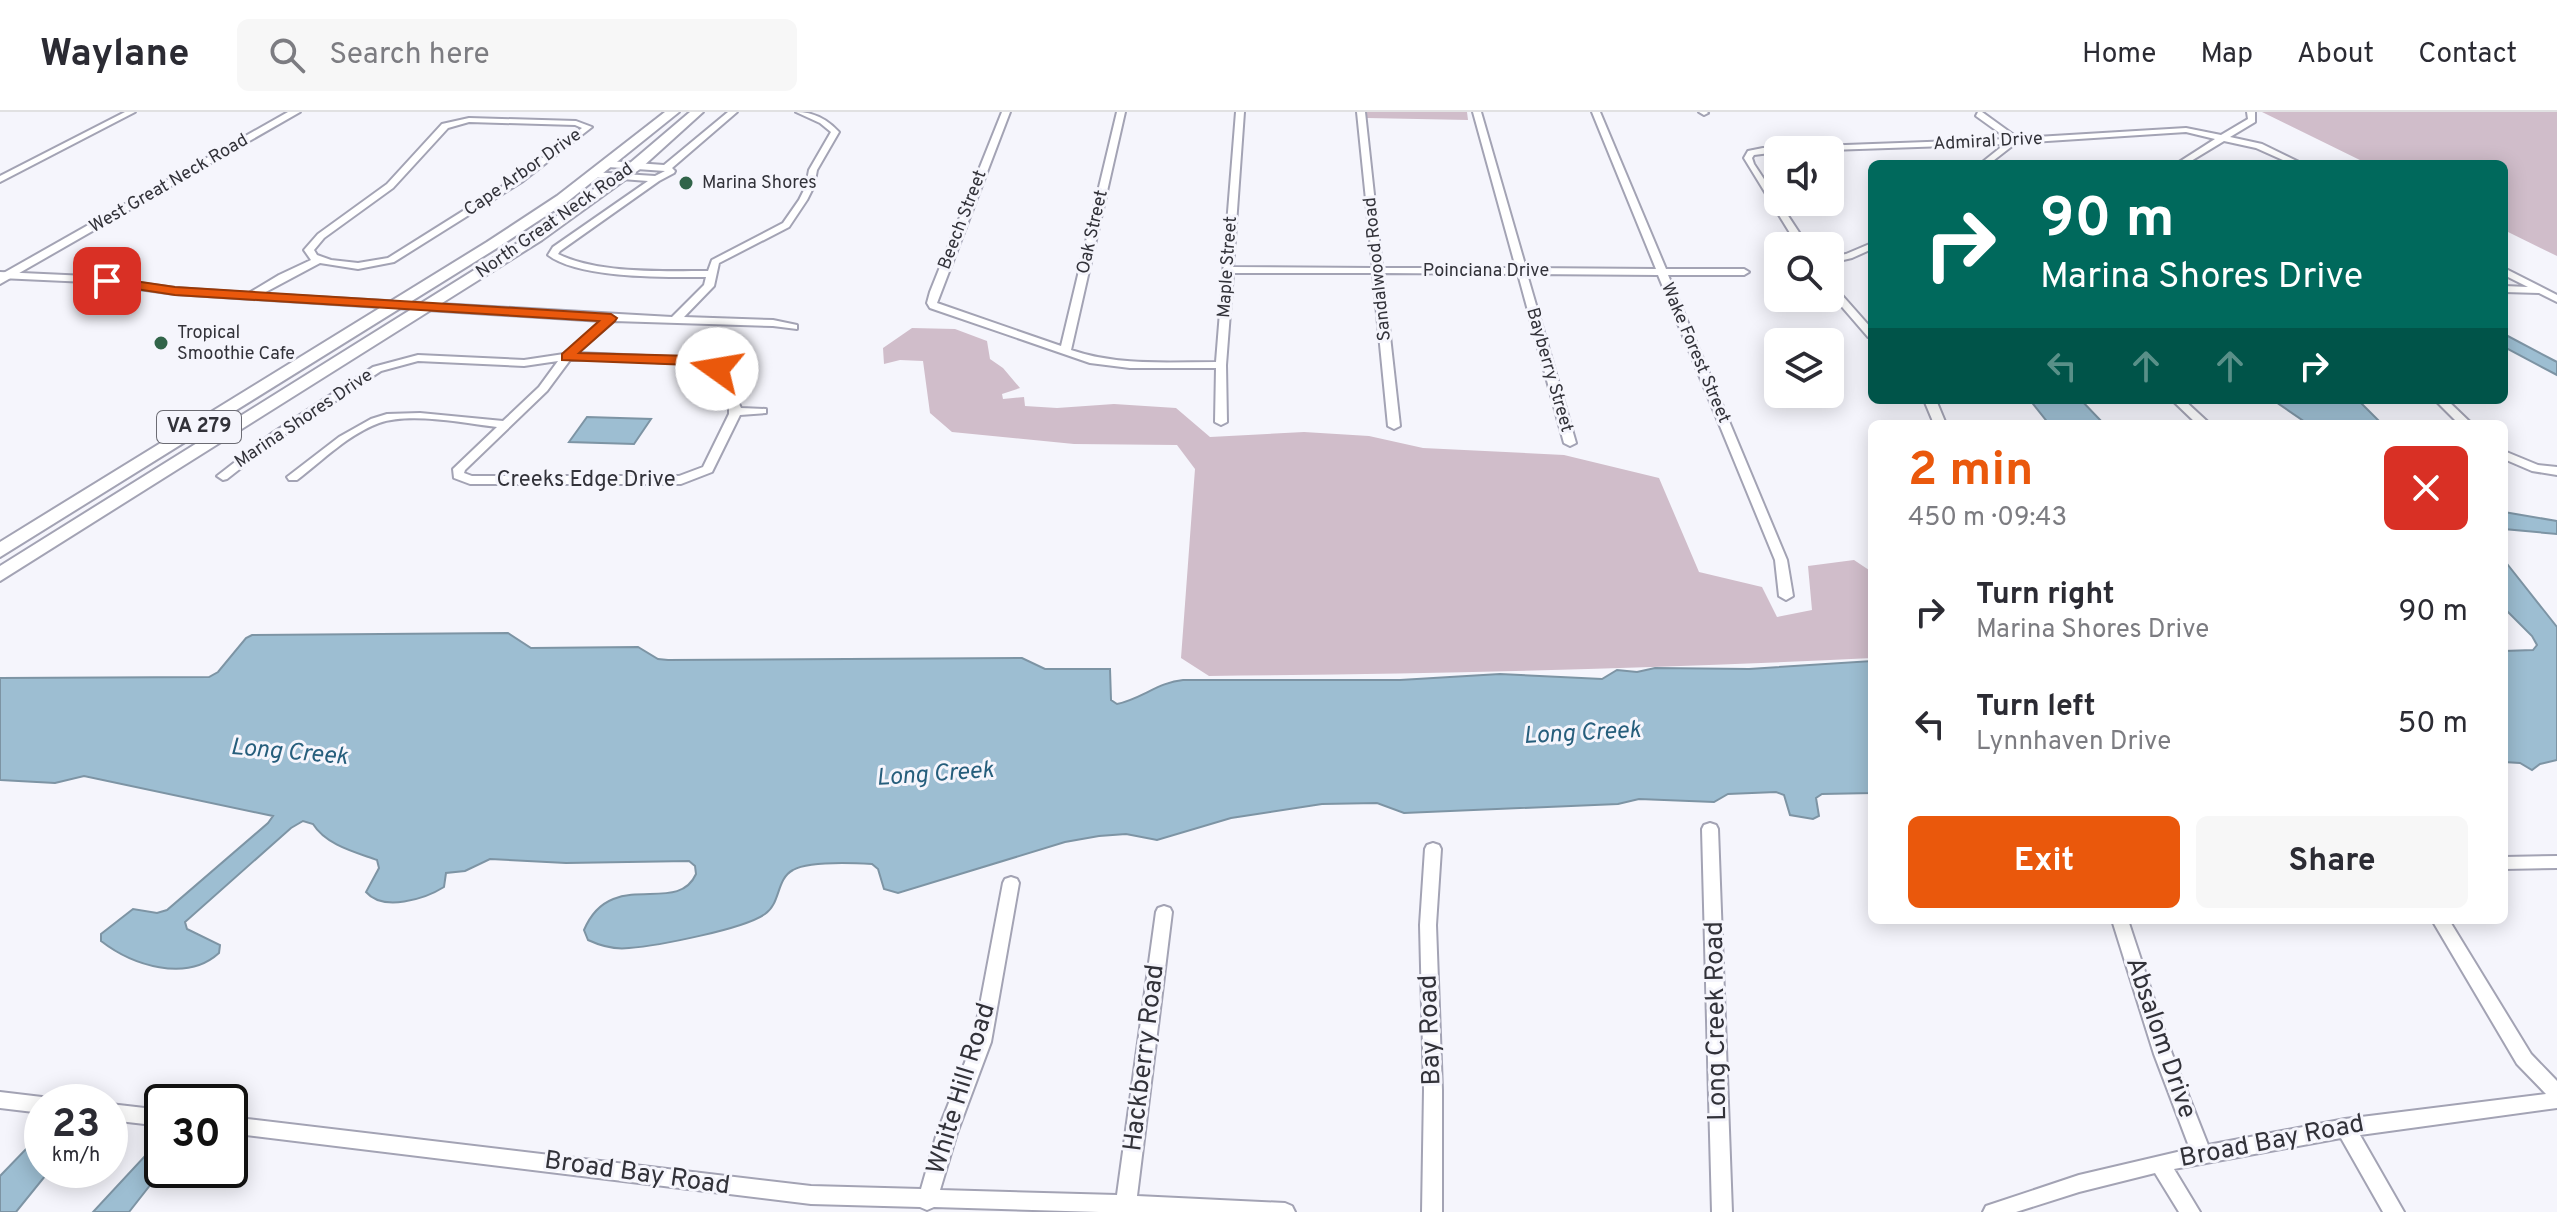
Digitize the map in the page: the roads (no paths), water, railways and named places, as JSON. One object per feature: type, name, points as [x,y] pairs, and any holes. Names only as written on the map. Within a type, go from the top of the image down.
[{"type":"main road","name":"North Great Neck Road","points":[[0,551],[508,235],[602,169],[673,112]]},
{"type":"main road","name":"North Great Neck Road","points":[[0,575],[537,237],[622,177],[697,112]]},
{"type":"street","points":[[0,179],[131,112]]},
{"type":"street","name":"West Great Neck Road","points":[[2,277],[295,112]]},
{"type":"street","points":[[666,168],[733,112]]},
{"type":"street","points":[[675,320],[709,286],[712,266],[720,258],[786,225],[803,200],[813,170],[835,132],[823,121],[800,112]]},
{"type":"street","name":"Beech Street","points":[[1006,112],[932,303],[938,308],[1065,351]]},
{"type":"street","name":"Oak Street","points":[[1065,351],[1121,112]]},
{"type":"street","name":"Maple Street","points":[[1221,422],[1221,365],[1240,112]]},
{"type":"street","name":"Sandalwood Road","points":[[1361,112],[1394,426]]},
{"type":"street","name":"Bayberry Street","points":[[1477,112],[1570,443]]},
{"type":"street","name":"Wake Forest Street","points":[[1596,112],[1781,560],[1786,596]]},
{"type":"street","points":[[2187,160],[2252,120],[2251,112]]},
{"type":"street","points":[[1979,114],[2015,140],[1989,160]]},
{"type":"street","name":"Cape Arbor Drive","points":[[469,120],[576,123],[588,127],[520,179],[391,260],[358,266],[318,260],[310,254],[312,245],[390,186],[445,126],[469,120]]},
{"type":"street","name":"Admiral Drive","points":[[1794,232],[1750,164],[1748,158],[1751,153],[2177,130],[2224,137],[2272,151],[2291,160]]},
{"type":"street","points":[[602,169],[635,166],[666,168],[671,173],[656,179],[556,249],[553,255],[568,262],[616,269],[712,274]]},
{"type":"street","points":[[602,169],[622,177],[656,179]]},
{"type":"street","points":[[1844,257],[1868,248]]},
{"type":"street","points":[[251,296],[318,260]]},
{"type":"street","name":"Poinciana Drive","points":[[1228,270],[1744,272]]},
{"type":"street","points":[[2508,273],[2557,299]]},
{"type":"street","points":[[2,277],[87,279],[175,291],[611,318],[773,323],[793,327]]},
{"type":"street","points":[[2508,289],[2541,291]]},
{"type":"street","points":[[1844,303],[1868,330]]},
{"type":"street","points":[[567,357],[611,318]]},
{"type":"street","points":[[1065,351],[1090,360],[1119,365],[1221,365]]},
{"type":"street","points":[[567,357],[703,362],[721,373],[735,412],[762,411]]},
{"type":"street","name":"Creeks Edge Drive","points":[[567,357],[543,389],[459,469],[458,475],[470,480],[687,479],[708,469],[735,412]]},
{"type":"street","name":"Marina Shores Drive","points":[[223,476],[341,392],[389,365],[430,358],[524,363],[567,357]]},
{"type":"street","points":[[2182,404],[2200,420]]},
{"type":"street","points":[[2445,404],[2462,420]]},
{"type":"street","points":[[293,477],[365,426],[381,419],[401,417],[504,424]]},
{"type":"street","points":[[2508,457],[2536,468],[2557,471]]},
{"type":"street","name":"Long Creek Road","points":[[1710,829],[1722,1212]]},
{"type":"street","name":"Bay Road","points":[[1432,1212],[1433,1090],[1428,925],[1433,849]]},
{"type":"street","points":[[2508,863],[2557,862]]},
{"type":"street","name":"White Hill Road","points":[[927,1201],[947,1133],[982,1042],[1011,883]]},
{"type":"street","name":"Hackberry Road","points":[[1125,1208],[1164,912]]},
{"type":"street","name":"Absalom Drive","points":[[2121,924],[2163,1054],[2202,1154]]},
{"type":"street","points":[[2442,924],[2524,1059],[2557,1093]]},
{"type":"street","points":[[0,1100],[24,1103]]},
{"type":"street","name":"Broad Bay Road","points":[[1993,1212],[2095,1178],[2202,1154],[2345,1127],[2557,1100]]},
{"type":"street","name":"Broad Bay Road","points":[[248,1127],[811,1195],[1285,1212]]},
{"type":"street","points":[[2345,1127],[2394,1212]]},
{"type":"street","points":[[2160,1164],[2190,1212]]},
{"type":"water","points":[[2508,336],[2557,362],[2557,375],[2508,349]]},
{"type":"water","points":[[2033,404],[2085,404],[2100,420],[2046,420]]},
{"type":"water","points":[[2279,404],[2362,404],[2378,420],[2302,420]]},
{"type":"water","points":[[587,417],[651,419],[634,444],[569,442]]},
{"type":"water","points":[[2508,513],[2557,521],[2557,534],[2508,529]]},
{"type":"water","points":[[2508,565],[2557,627],[2557,760],[2540,764],[2532,770],[2520,763],[2508,762],[2508,651],[2533,650],[2537,645],[2508,612]]},
{"type":"water","name":"Long Creek","points":[[508,633],[531,648],[638,647],[658,659],[668,660],[1022,658],[1045,669],[1110,669],[1111,700],[1117,704],[1183,680],[1400,680],[1500,674],[1602,679],[1617,670],[1749,669],[1868,661],[1868,793],[1822,794],[1816,798],[1819,816],[1813,819],[1790,815],[1784,795],[1776,792],[1728,794],[1714,802],[1639,799],[1618,804],[1404,813],[1377,803],[1322,804],[1231,818],[1157,840],[1126,834],[1065,842],[898,893],[884,889],[878,869],[872,864],[810,865],[788,874],[774,904],[754,920],[700,936],[623,948],[588,940],[584,930],[596,911],[610,900],[626,895],[674,892],[687,886],[696,874],[695,866],[689,861],[566,863],[490,859],[465,871],[446,873],[444,887],[426,896],[404,902],[383,901],[366,892],[379,868],[377,860],[333,843],[313,824],[303,821],[291,828],[185,922],[187,929],[220,945],[219,953],[191,967],[175,969],[143,963],[114,950],[101,941],[101,934],[133,909],[157,913],[167,910],[273,816],[84,776],[55,783],[0,780],[0,678],[209,677],[218,672],[252,635]]},
{"type":"water","points":[[24,1151],[24,1188],[35,1188],[16,1212],[0,1212],[0,1176]]},
{"type":"water","points":[[144,1157],[144,1188],[148,1188],[129,1212],[93,1212],[115,1188],[128,1188],[128,1174]]},
{"type":"place","name":"Marina Shores","points":[[686,183]]},
{"type":"place","name":"Tropical Smoothie Cafe","points":[[161,343]]}]
